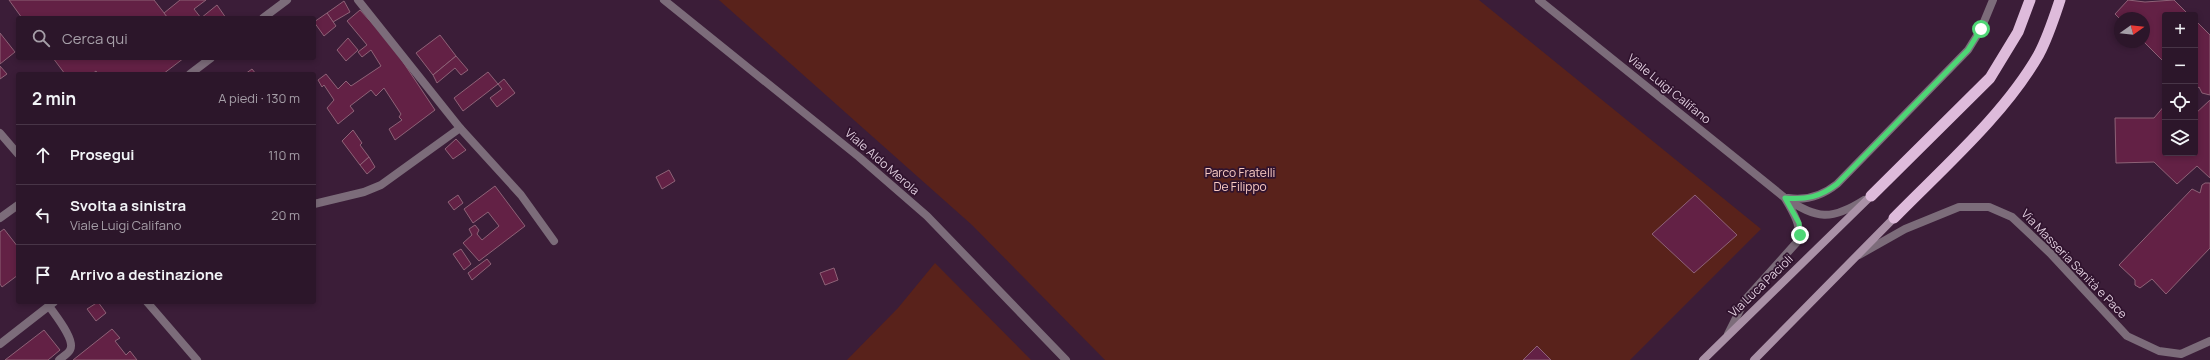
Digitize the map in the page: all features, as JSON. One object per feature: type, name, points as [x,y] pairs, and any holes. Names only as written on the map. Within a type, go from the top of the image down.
[{"type":"highway","points":[[1871,196],[1990,78],[2018,32],[2030,0]]},
{"type":"highway","points":[[1894,218],[1985,124],[2022,81],[2046,40],[2060,0]]},
{"type":"main road","name":"Via Luca Pacioli","points":[[1703,360],[1871,196]]},
{"type":"main road","points":[[1754,360],[1894,218]]},
{"type":"street","points":[[266,16],[287,0]]},
{"type":"street","points":[[358,0],[373,16],[460,128],[521,195],[554,241]]},
{"type":"street","name":"Viale Aldo Merola","points":[[664,0],[860,157],[927,216],[1066,360]]},
{"type":"street","name":"Viale Luigi Califano","points":[[1539,0],[1785,198],[1805,211],[1832,215],[1845,212],[1871,196]]},
{"type":"street","points":[[1785,198],[1800,200],[1812,198],[1837,184],[1968,50],[1981,29],[1993,0]]},
{"type":"street","points":[[193,72],[208,60]]},
{"type":"street","points":[[316,204],[364,192],[381,185],[460,128]]},
{"type":"street","points":[[0,133],[16,152]]},
{"type":"street","name":"Viale Luigi Califano","points":[[1728,334],[1745,300],[1797,242],[1800,235],[1799,223],[1785,198]]},
{"type":"street","points":[[0,218],[16,206]]},
{"type":"street","name":"Via Masseria Sanità e Pace","points":[[1853,258],[1905,229],[1959,207],[1989,207],[2012,217],[2050,253],[2127,336],[2159,351],[2182,354],[2210,341]]},
{"type":"street","points":[[0,344],[52,304],[71,340],[70,351],[60,360]]},
{"type":"street","points":[[149,304],[197,360]]},
{"type":"green space","name":"Parco Fratelli De Filippo","points":[[719,0],[1479,0],[1761,229],[1630,360],[1105,360],[972,225]]},
{"type":"green space","points":[[935,263],[1031,360],[847,360],[898,308]]},
{"type":"building","points":[[9,0],[154,0],[166,16],[21,16]]},
{"type":"building","points":[[180,0],[206,0],[194,9],[199,16],[166,16],[164,13]]},
{"type":"building","points":[[2128,0],[2145,2],[2174,0],[2186,12],[2162,12],[2162,60],[2150,48],[2150,12],[2117,12]]},
{"type":"building","points":[[344,1],[350,12],[333,22],[327,13]]},
{"type":"building","points":[[217,5],[225,16],[203,16]]},
{"type":"building","points":[[360,10],[391,44],[435,110],[395,140],[389,129],[402,120],[399,117],[401,114],[384,88],[376,96],[371,90],[350,106],[354,111],[338,124],[327,108],[334,100],[324,85],[322,87],[318,80],[326,74],[338,89],[346,81],[351,86],[381,66],[371,50],[362,57],[358,52],[367,45],[347,21]]},
{"type":"building","points":[[327,13],[336,26],[324,36],[316,25],[316,21]]},
{"type":"building","points":[[2198,23],[2210,35],[2210,95],[2202,93],[2199,87],[2198,88]]},
{"type":"building","points":[[0,33],[15,52],[0,64]]},
{"type":"building","points":[[440,35],[456,56],[433,75],[416,53]]},
{"type":"building","points":[[348,38],[358,50],[346,61],[337,50]]},
{"type":"building","points":[[456,56],[468,70],[461,75],[455,68],[437,83],[433,75]]},
{"type":"building","points":[[54,60],[181,60],[166,72],[64,72]]},
{"type":"building","points":[[0,66],[7,74],[0,79]]},
{"type":"building","points":[[488,72],[498,84],[463,111],[454,98]]},
{"type":"building","points":[[504,79],[515,93],[497,107],[490,98],[502,89],[498,84]]},
{"type":"building","points":[[2210,100],[2210,178],[2197,166],[2177,184],[2154,162],[2116,163],[2115,118],[2154,118],[2162,109],[2162,156],[2198,156],[2198,111]]},
{"type":"building","points":[[353,130],[362,143],[360,145],[369,157],[360,165],[342,141]]},
{"type":"building","points":[[456,139],[466,150],[453,159],[445,149]]},
{"type":"building","points":[[369,157],[375,167],[367,174],[360,165]]},
{"type":"building","points":[[669,170],[675,181],[662,189],[656,177]]},
{"type":"building","points":[[2205,183],[2210,183],[2210,248],[2166,294],[2152,279],[2140,288],[2135,285],[2135,280],[2119,265],[2192,189],[2200,193],[2202,185]]},
{"type":"building","points":[[495,186],[525,226],[479,261],[463,243],[472,235],[469,229],[475,225],[479,230],[477,234],[482,240],[499,226],[488,212],[473,223],[464,209]]},
{"type":"building","points":[[458,195],[463,203],[454,210],[448,202]]},
{"type":"building","points":[[1695,195],[1737,235],[1694,273],[1652,234]]},
{"type":"building","points":[[4,229],[16,244],[16,276],[2,287],[0,284],[0,232]]},
{"type":"building","points":[[461,249],[471,264],[464,270],[453,254]]},
{"type":"building","points":[[487,259],[491,264],[472,280],[468,273]]},
{"type":"building","points":[[834,268],[838,280],[825,285],[820,273]]},
{"type":"building","points":[[95,304],[99,304],[106,313],[96,321],[87,309]]},
{"type":"building","points":[[112,329],[120,338],[115,341],[126,355],[130,351],[137,360],[73,360]]},
{"type":"building","points":[[44,330],[60,350],[48,360],[5,360]]},
{"type":"building","points":[[1537,346],[1551,360],[1523,360]]},
{"type":"route","points":[[1800,235],[1799,223],[1785,198],[1800,200],[1812,198],[1830,190],[1837,184],[1968,50],[1981,29]]}]
